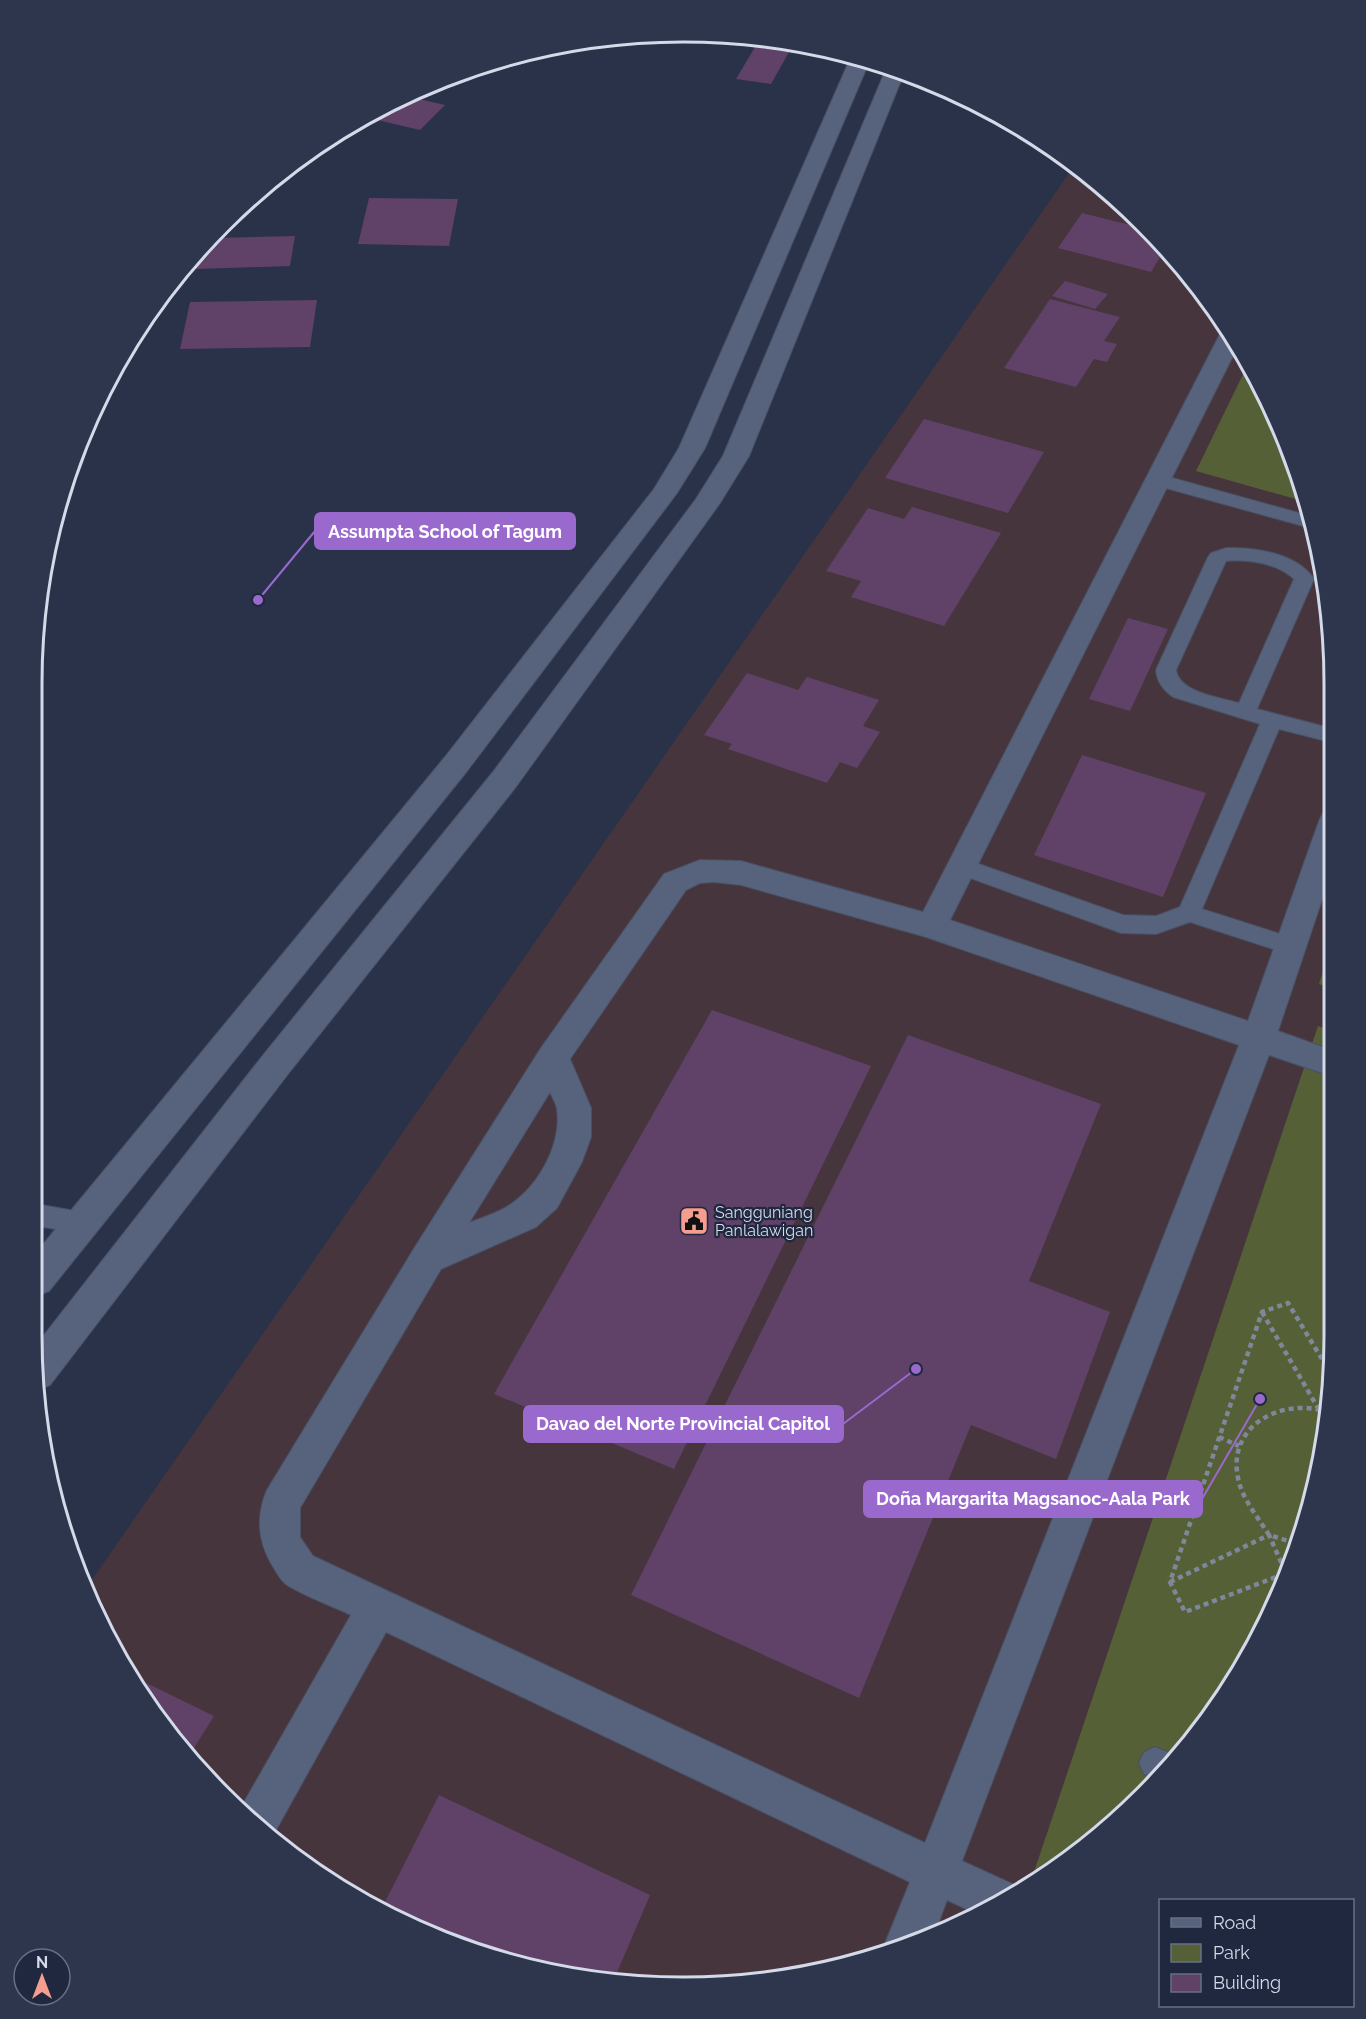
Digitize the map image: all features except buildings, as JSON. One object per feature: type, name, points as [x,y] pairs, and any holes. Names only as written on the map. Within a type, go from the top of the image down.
[{"type":"street","points":[[42,1273],[225,1044],[456,764],[664,493],[692,448],[857,66]]},
{"type":"street","points":[[43,1366],[269,1074],[504,780],[708,503],[736,456],[892,77]]},
{"type":"street","points":[[835,115],[873,120]]},
{"type":"street","points":[[931,926],[1227,344]]},
{"type":"street","points":[[911,1934],[1259,1037],[1324,852]]},
{"type":"street","points":[[991,1898],[377,1609],[299,1570],[283,1548],[277,1527],[281,1503],[428,1258],[553,1058],[675,882],[693,872],[712,870],[741,873],[931,926],[1324,1060]]},
{"type":"street","points":[[428,1258],[523,1216],[544,1197],[564,1162],[574,1137],[574,1108],[553,1058]]},
{"type":"street","points":[[259,1817],[377,1609]]},
{"type":"lane","points":[[1158,480],[1303,520]]},
{"type":"lane","points":[[1245,713],[1304,579],[1297,569],[1245,553],[1233,552],[1218,557],[1166,670],[1167,678],[1172,687],[1180,692],[1245,713],[1324,733]]},
{"type":"lane","points":[[1188,913],[1272,720]]},
{"type":"lane","points":[[962,866],[1121,924],[1142,928],[1159,926],[1188,913],[1291,946]]},
{"type":"lane","points":[[42,1216],[83,1222]]},
{"type":"path","points":[[1262,1312],[1288,1303],[1323,1361]]},
{"type":"path","points":[[1262,1312],[1318,1408]]},
{"type":"path","points":[[1262,1312],[1170,1582],[1185,1612],[1277,1576]]},
{"type":"path","points":[[1281,1564],[1269,1535],[1251,1506],[1237,1476],[1239,1446],[1252,1425],[1283,1411],[1320,1406]]},
{"type":"path","points":[[1219,1437],[1239,1446]]},
{"type":"path","points":[[1170,1582],[1269,1535],[1290,1541]]},
{"type":"shaded area","points":[[1070,172],[1106,201],[1165,260],[1192,293],[1238,362],[1258,399],[1290,477],[1312,558],[1319,599],[1324,683],[1323,1378],[1312,1461],[1290,1542],[1258,1620],[1216,1692],[1165,1759],[1106,1818],[1039,1869],[967,1911],[889,1943],[808,1965],[767,1972],[683,1977],[599,1972],[517,1955],[438,1928],[362,1891],[293,1845],[230,1789],[174,1726],[128,1657],[91,1581]]},
{"type":"green space","points":[[1244,373],[1275,438],[1297,499],[1196,471]]},
{"type":"green space","points":[[1324,968],[1324,986],[1319,984]]},
{"type":"green space","points":[[1318,1026],[1324,1028],[1323,1378],[1312,1461],[1290,1542],[1258,1620],[1238,1657],[1192,1726],[1165,1759],[1106,1818],[1034,1872]]},
{"type":"place","name":"Assumpta School of Tagum","points":[[258,600]]},
{"type":"place","name":"Sangguniang Panlalawigan","points":[[694,1221]]},
{"type":"place","name":"Davao del Norte Provincial Capitol","points":[[916,1369]]},
{"type":"place","name":"Doña Margarita Magsanoc-Aala Park","points":[[1260,1399]]}]
